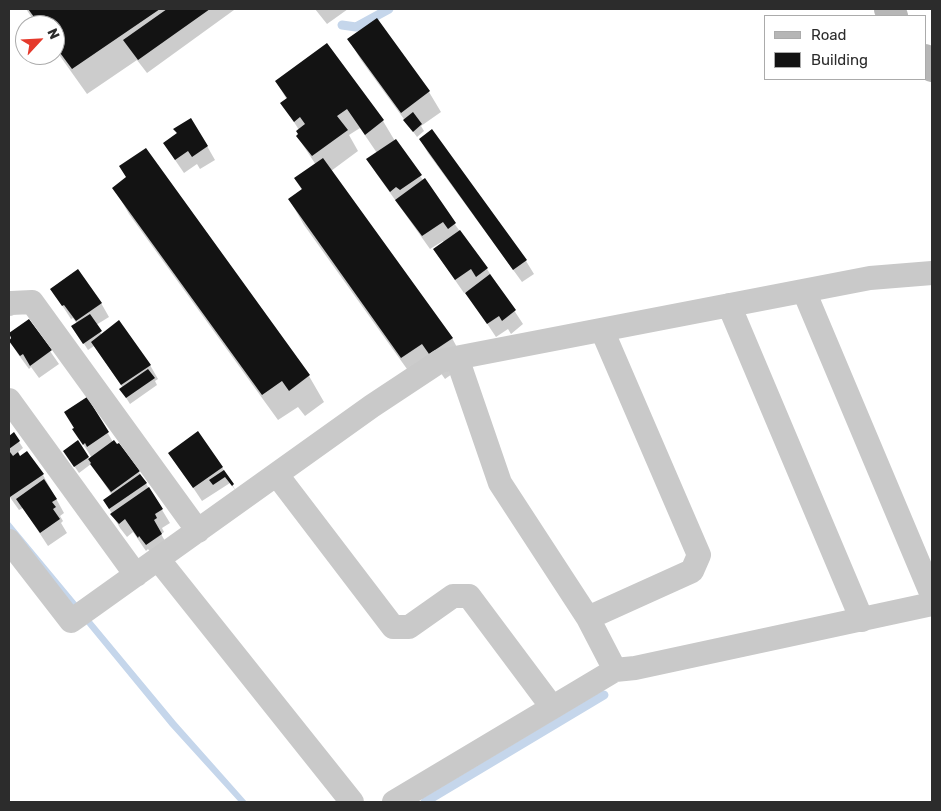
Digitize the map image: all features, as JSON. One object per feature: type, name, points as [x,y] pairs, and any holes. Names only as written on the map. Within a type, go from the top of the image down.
[{"type":"street","points":[[9,541],[71,621],[372,406],[440,361],[870,278],[932,273]]},
{"type":"street","points":[[804,290],[932,595]]},
{"type":"street","points":[[9,304],[11,302],[32,302],[198,531]]},
{"type":"street","points":[[729,305],[862,620]]},
{"type":"street","points":[[588,618],[692,571],[698,555],[602,330]]},
{"type":"street","points":[[457,358],[500,483],[588,618],[616,670]]},
{"type":"street","points":[[9,400],[136,575]]},
{"type":"street","points":[[277,475],[393,628],[409,627],[453,596],[469,596],[552,708]]},
{"type":"street","points":[[158,559],[352,802]]},
{"type":"street","points":[[394,802],[616,670],[635,668],[932,604]]},
{"type":"water","points":[[9,521],[176,722],[247,802],[239,802],[170,726],[9,530]]},
{"type":"building","points":[[28,9],[160,9],[72,69],[65,60],[65,15],[32,15]]},
{"type":"building","points":[[167,9],[210,9],[138,60],[123,40]]},
{"type":"building","points":[[377,18],[430,91],[401,113],[347,39]]},
{"type":"building","points":[[327,43],[384,120],[365,135],[347,109],[337,116],[348,130],[312,156],[296,136],[298,134],[296,131],[305,124],[300,117],[294,122],[280,103],[287,98],[275,81]]},
{"type":"building","points":[[413,112],[422,124],[413,132],[403,120]]},
{"type":"building","points":[[191,118],[208,146],[192,157],[188,151],[175,160],[163,143],[177,133],[173,129]]},
{"type":"building","points":[[432,129],[527,260],[513,270],[419,139]]},
{"type":"building","points":[[396,139],[422,175],[400,190],[396,187],[390,192],[366,159]]},
{"type":"building","points":[[146,148],[310,375],[289,391],[282,381],[262,395],[112,188],[126,177],[119,166]]},
{"type":"building","points":[[323,158],[453,338],[429,354],[422,344],[401,358],[288,199],[302,189],[294,178]]},
{"type":"building","points":[[425,178],[456,223],[448,229],[443,222],[422,236],[395,200]]},
{"type":"building","points":[[460,230],[488,268],[476,277],[471,269],[455,280],[433,249]]},
{"type":"building","points":[[78,269],[102,303],[76,321],[50,289]]},
{"type":"building","points":[[490,274],[516,310],[502,321],[499,316],[487,324],[465,293]]},
{"type":"building","points":[[90,314],[102,331],[83,344],[71,326]]},
{"type":"building","points":[[29,319],[52,350],[30,366],[23,354],[20,356],[9,341],[11,338],[9,333]]},
{"type":"building","points":[[119,320],[151,365],[121,385],[91,342]]},
{"type":"building","points":[[148,369],[155,378],[126,398],[119,389]]},
{"type":"building","points":[[87,397],[109,432],[87,447],[85,443],[83,445],[72,429],[74,428],[64,412]]},
{"type":"building","points":[[198,431],[223,467],[193,488],[168,453]]},
{"type":"building","points":[[14,432],[20,441],[9,449],[9,436]]},
{"type":"building","points":[[78,440],[89,457],[74,467],[63,451]]},
{"type":"building","points":[[114,440],[117,444],[119,443],[140,471],[111,492],[88,459]]},
{"type":"building","points":[[27,451],[44,474],[10,497],[9,453],[13,456],[18,452],[20,456]]},
{"type":"building","points":[[224,470],[234,484],[232,486],[225,477],[213,485],[209,480]]},
{"type":"building","points":[[140,474],[147,483],[109,509],[103,500]]},
{"type":"building","points":[[44,479],[57,499],[52,502],[56,507],[53,509],[60,519],[40,533],[16,499]]},
{"type":"building","points":[[149,487],[163,509],[155,514],[157,518],[154,520],[162,534],[146,545],[139,536],[138,538],[125,519],[119,524],[110,514]]},
{"type":"waterway","points":[[342,25],[356,27],[389,9]]},
{"type":"waterway","points":[[425,802],[604,695]]}]
